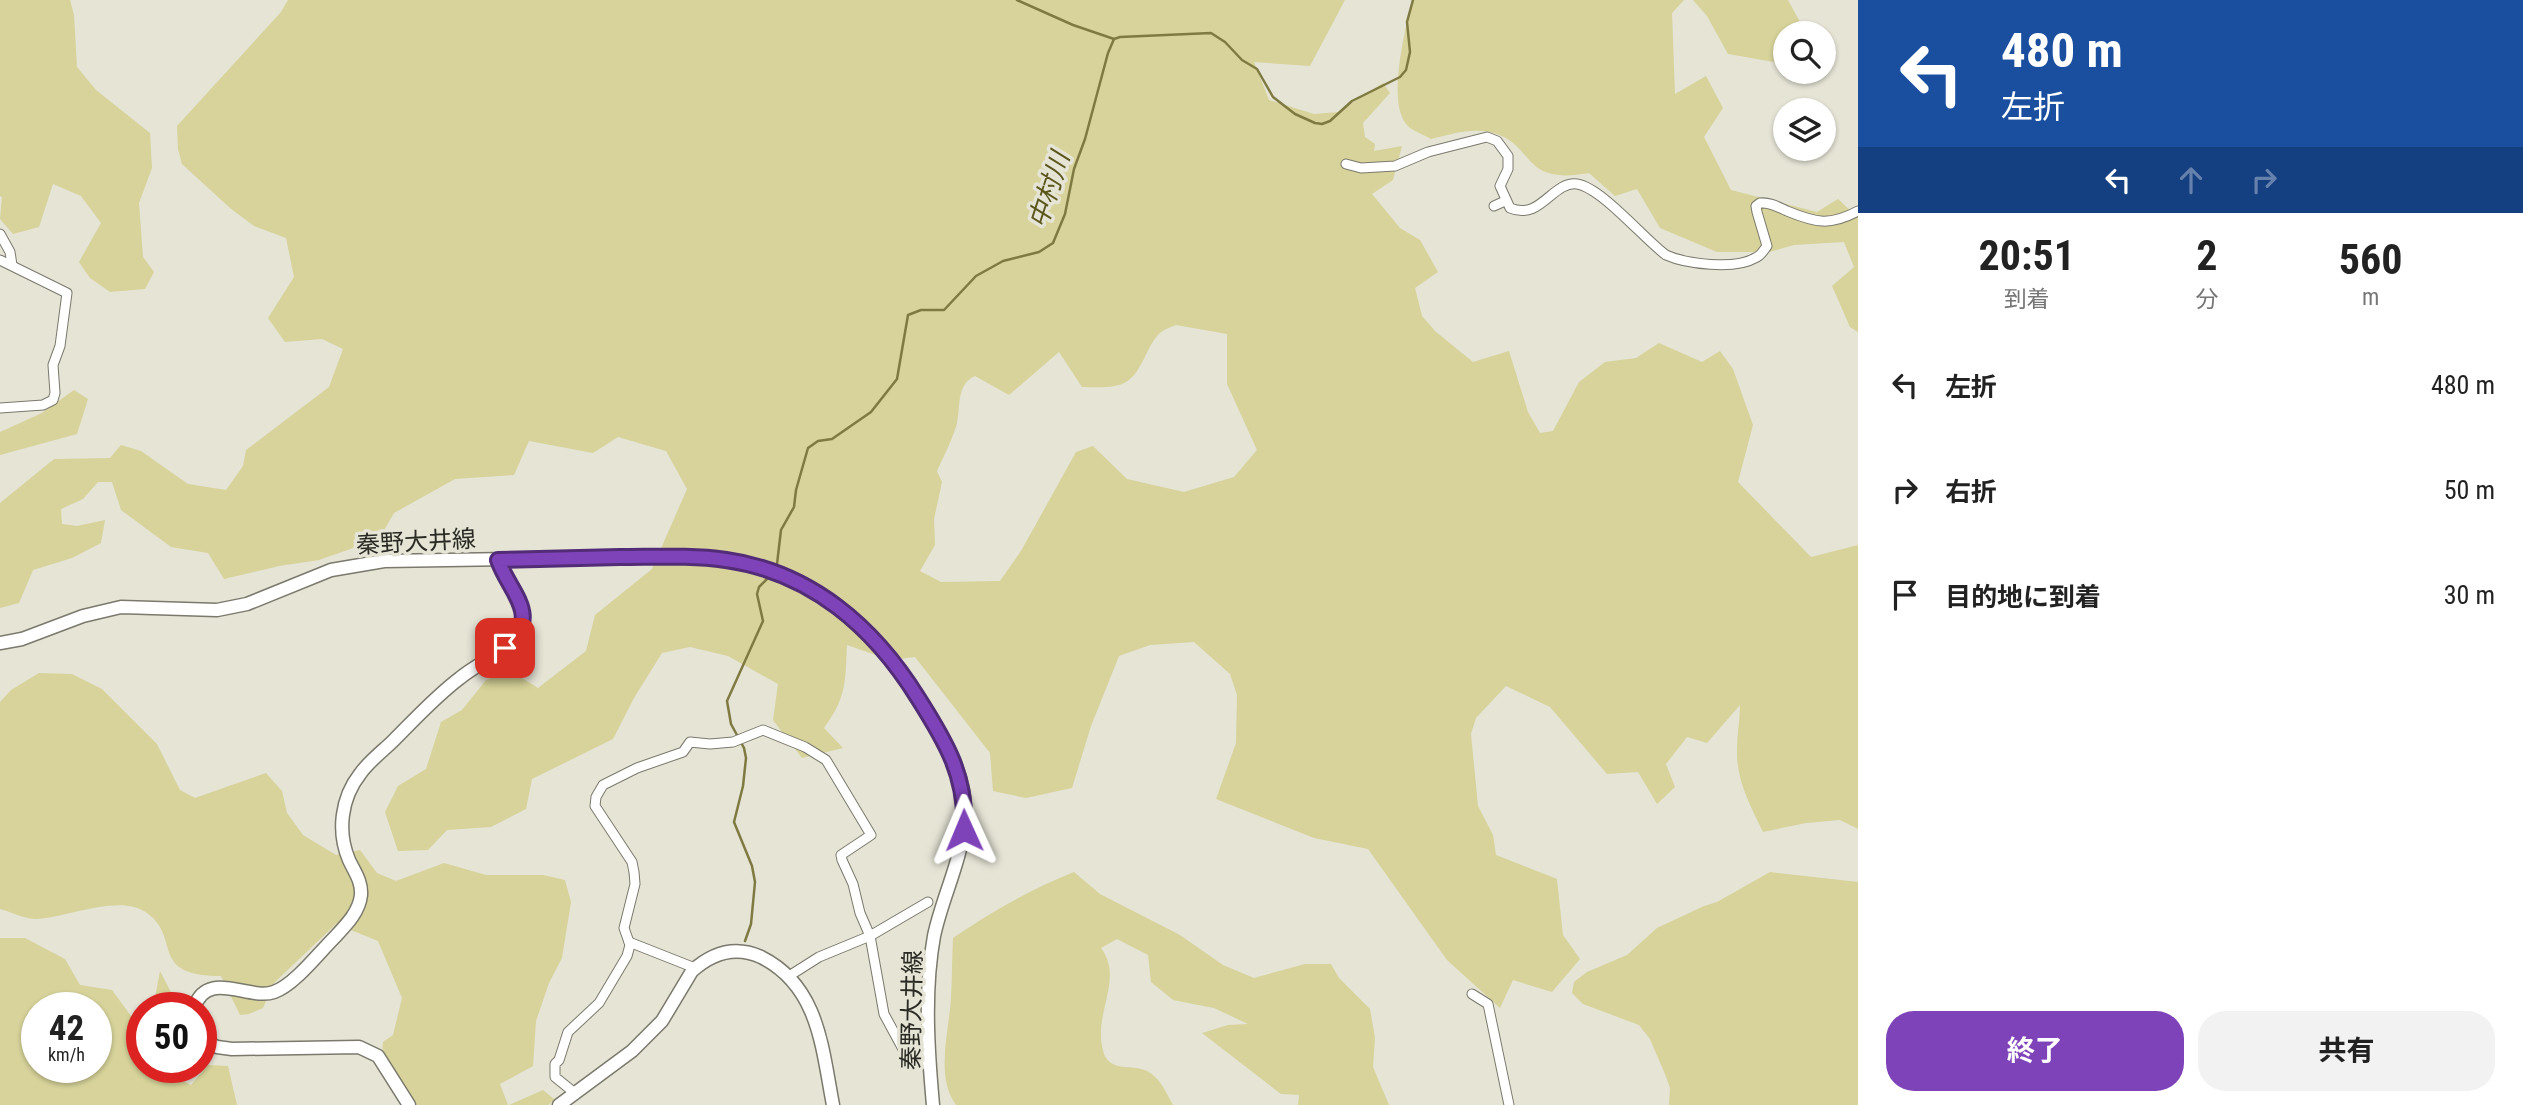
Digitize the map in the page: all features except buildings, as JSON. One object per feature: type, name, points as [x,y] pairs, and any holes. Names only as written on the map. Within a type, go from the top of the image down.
[{"type":"main road","name":"秦野大井線","points":[[0,643],[22,639],[83,616],[121,607],[217,610],[247,604],[313,576],[349,565],[384,562],[654,557],[728,560],[772,571],[821,594],[862,626],[900,668],[952,757],[961,780],[965,807],[959,853],[942,906],[930,963],[930,1063],[933,1105]]},
{"type":"main road","points":[[207,992],[228,986],[253,994],[275,992],[284,987],[349,922],[357,909],[361,886],[349,859],[343,832],[343,815],[348,794],[360,773],[433,701],[464,674],[505,648],[518,635],[523,617],[522,606],[498,560]]},
{"type":"main road","points":[[559,1105],[632,1051],[662,1021],[695,968],[711,957],[737,950],[749,951],[764,959],[789,975],[800,989],[816,1022],[834,1105]]},
{"type":"main road","points":[[217,1047],[270,1050],[359,1046],[378,1056],[409,1105]]},
{"type":"street","points":[[1346,164],[1361,167],[1395,166],[1453,145],[1493,138],[1508,156],[1508,169],[1500,186],[1510,208],[1524,211],[1548,200],[1562,188],[1578,184],[1599,196],[1666,255],[1678,260],[1710,264],[1743,262],[1760,256],[1767,246],[1756,206],[1760,203],[1772,204],[1811,220],[1832,223],[1858,211]]},
{"type":"street","points":[[1494,206],[1506,201]]},
{"type":"street","points":[[0,234],[10,252],[12,265]]},
{"type":"street","points":[[0,260],[67,293],[60,346],[53,365],[53,400],[43,404],[0,408]]},
{"type":"street","points":[[576,1094],[555,1077],[555,1064],[559,1060],[568,1032],[599,1003],[627,956],[629,942],[624,928],[635,884],[632,862],[595,806],[596,797],[603,785],[637,768],[683,752],[690,742],[710,744],[740,739],[763,730],[805,747],[826,760],[871,835],[841,855],[870,936],[888,1025],[909,1060],[930,1063]]},
{"type":"street","points":[[789,975],[819,957],[870,936],[928,902]]},
{"type":"street","points":[[629,942],[695,968]]},
{"type":"street","points":[[1472,994],[1488,1004],[1509,1105]]},
{"type":"shaded area","points":[[0,0],[70,0],[74,15],[77,67],[96,90],[150,133],[152,168],[139,203],[143,257],[154,272],[145,289],[110,292],[90,278],[79,262],[101,223],[81,196],[53,184],[39,227],[13,234],[0,219]]},
{"type":"shaded area","points":[[288,0],[1345,0],[1310,66],[1254,62],[1269,100],[1314,114],[1338,112],[1383,83],[1390,93],[1363,123],[1365,137],[1375,144],[1374,151],[1402,146],[1393,180],[1372,194],[1400,228],[1420,240],[1438,272],[1415,288],[1422,316],[1435,331],[1473,362],[1509,351],[1528,412],[1540,433],[1553,431],[1579,382],[1605,362],[1636,358],[1659,343],[1702,362],[1720,351],[1733,369],[1753,425],[1738,482],[1811,557],[1858,545],[1858,829],[1840,820],[1806,823],[1763,832],[1745,792],[1737,760],[1740,705],[1707,743],[1687,737],[1666,764],[1675,787],[1657,804],[1638,772],[1607,774],[1550,707],[1506,686],[1476,718],[1471,734],[1478,806],[1493,835],[1496,855],[1557,879],[1563,935],[1580,959],[1552,992],[1513,980],[1500,1008],[1447,960],[1368,849],[1314,838],[1216,799],[1236,743],[1237,695],[1230,674],[1194,642],[1150,645],[1119,656],[1091,726],[1072,788],[1026,798],[993,791],[990,753],[915,657],[890,660],[847,645],[841,698],[824,728],[843,748],[802,758],[773,720],[778,684],[728,656],[690,647],[662,653],[613,739],[532,779],[526,809],[491,827],[447,830],[428,850],[398,851],[385,812],[398,786],[426,769],[441,722],[462,710],[486,680],[509,670],[538,688],[586,651],[595,615],[652,569],[687,489],[666,451],[618,437],[593,453],[529,441],[514,475],[455,479],[394,513],[379,539],[319,560],[224,579],[208,553],[171,547],[121,510],[112,482],[98,482],[83,499],[61,509],[62,524],[77,526],[105,520],[101,543],[72,558],[33,570],[19,603],[0,608],[0,503],[54,459],[110,458],[121,445],[141,451],[188,484],[226,490],[243,466],[246,450],[329,387],[343,349],[322,339],[285,342],[268,318],[294,277],[286,238],[254,226],[230,208],[182,164],[178,149],[177,126],[281,12]],"holes":[[[1176,325],[1227,334],[1227,384],[1257,450],[1234,477],[1184,492],[1127,479],[1093,446],[1076,452],[1021,551],[1000,581],[941,582],[920,571],[935,545],[934,519],[942,482],[937,471],[955,430],[961,392],[968,380],[975,376],[1009,395],[1059,352],[1082,387],[1116,386],[1132,378],[1156,337],[1166,329]]]},
{"type":"shaded area","points":[[1412,0],[1684,0],[1672,13],[1675,94],[1706,76],[1723,108],[1704,137],[1731,190],[1817,212],[1838,199],[1858,218],[1858,332],[1850,327],[1832,286],[1854,267],[1844,242],[1794,245],[1769,252],[1717,252],[1660,228],[1637,189],[1615,196],[1589,173],[1550,174],[1530,162],[1505,137],[1490,132],[1468,131],[1431,139],[1409,127],[1401,114],[1398,83],[1402,46]]},
{"type":"shaded area","points":[[1693,0],[1788,0],[1799,21],[1773,21],[1773,62],[1728,54],[1707,16]]},
{"type":"shaded area","points":[[74,390],[88,399],[77,434],[0,455],[0,432],[42,413]]},
{"type":"shaded area","points":[[39,673],[72,674],[102,689],[157,744],[180,790],[195,798],[266,773],[282,791],[287,813],[303,835],[336,855],[360,850],[377,873],[396,881],[444,863],[486,875],[543,875],[565,880],[571,902],[562,958],[549,983],[536,1021],[533,1066],[500,1084],[508,1105],[417,1105],[382,1056],[383,1042],[393,1035],[402,998],[378,941],[336,924],[274,983],[263,1008],[240,1015],[221,976],[198,974],[184,970],[175,963],[157,923],[136,907],[108,906],[36,919],[0,909],[0,702],[11,690]]},
{"type":"shaded area","points":[[1074,872],[1100,894],[1180,935],[1223,965],[1254,978],[1305,964],[1331,964],[1339,978],[1370,1009],[1375,1038],[1373,1067],[1389,1105],[1298,1105],[1299,1095],[1281,1094],[1202,1033],[1228,1025],[1248,1024],[1214,1008],[1173,1000],[1151,982],[1148,955],[1117,939],[1101,948],[1110,973],[1101,1025],[1104,1054],[1112,1063],[1152,1074],[1173,1105],[956,1105],[946,1081],[945,1067],[953,938],[1012,902]]},
{"type":"shaded area","points":[[1770,872],[1858,882],[1858,1105],[1669,1105],[1670,1088],[1650,1039],[1639,1025],[1583,1004],[1572,993],[1574,982],[1587,972],[1627,955],[1657,928],[1717,902]]},
{"type":"shaded area","points":[[0,938],[25,938],[65,959],[80,985],[112,990],[126,1009],[126,1083],[217,1083],[217,1065],[228,1066],[237,1105],[0,1105]]},
{"type":"shaded area","points":[[160,971],[171,992],[156,992]]},
{"type":"shaded area","points":[[543,1090],[555,1100],[548,1105],[509,1105]]},
{"type":"waterway","points":[[1017,0],[1073,25],[1114,39]]},
{"type":"waterway","name":"中村川","points":[[775,569],[781,530],[794,507],[808,448],[818,441],[832,439],[871,412],[897,379],[908,315],[921,310],[944,310],[976,276],[1003,261],[1039,252],[1053,243],[1065,214],[1074,169],[1114,39],[1211,33],[1225,42],[1242,60],[1257,69],[1273,97],[1295,114],[1322,124],[1330,121],[1352,101],[1400,77],[1406,70],[1410,52],[1407,22],[1413,0]]},
{"type":"waterway","name":"中村川","points":[[745,941],[751,924],[755,882],[752,866],[734,822],[743,786],[746,758],[744,748],[731,724],[727,701],[763,621],[757,594],[759,587],[771,575]]},
{"type":"route","points":[[505,648],[518,635],[523,617],[522,606],[498,560],[706,558],[744,563],[782,575],[805,585],[841,608],[879,643],[900,668],[952,757],[961,780],[965,807],[964,830]]}]
